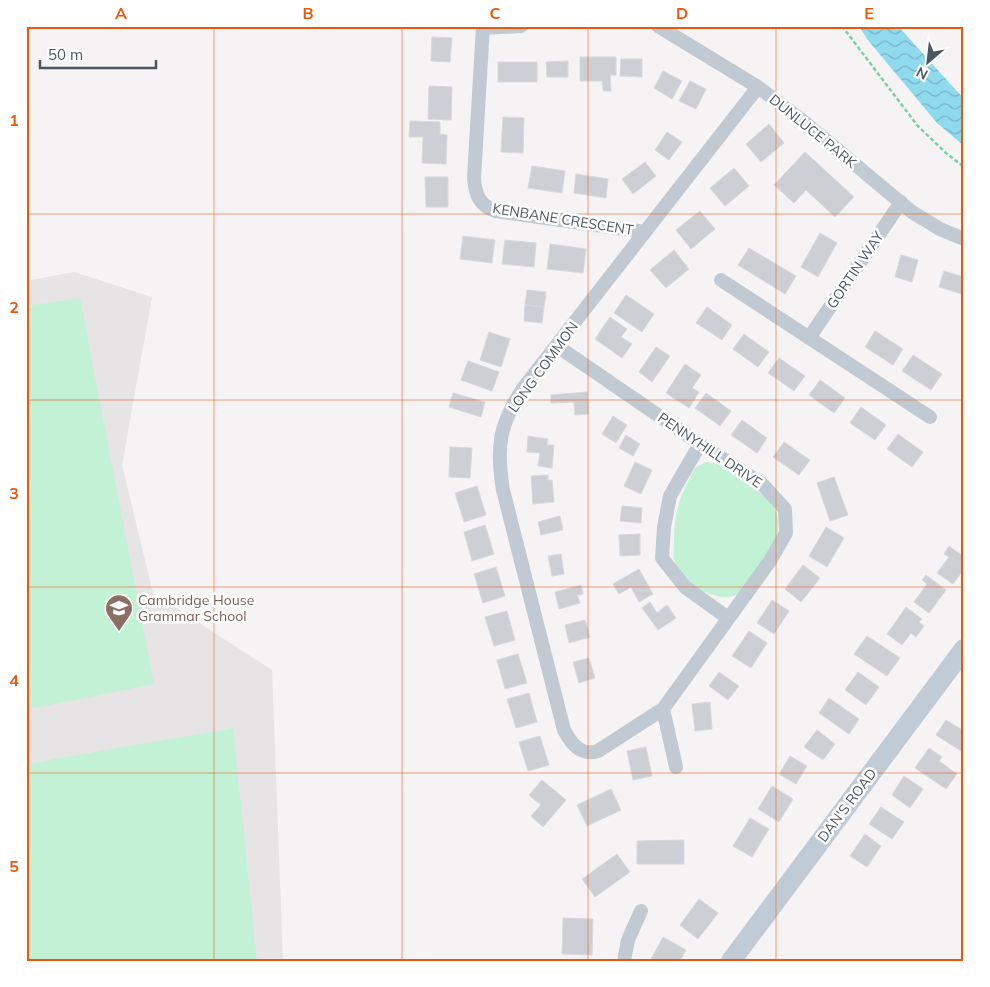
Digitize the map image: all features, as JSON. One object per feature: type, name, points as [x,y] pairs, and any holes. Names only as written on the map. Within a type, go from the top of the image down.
[{"type":"street","points":[[483,27],[522,26]]},
{"type":"street","name":"DUNLUCE PARK","points":[[658,26],[758,87],[803,121],[901,202],[940,229],[964,239]]},
{"type":"street","name":"KENBANE CRESCENT","points":[[483,27],[474,178],[476,194],[481,202],[488,208],[496,211],[644,232]]},
{"type":"street","name":"LONG COMMON","points":[[582,752],[572,743],[564,730],[503,490],[500,439],[510,410],[524,387],[558,346],[644,232],[758,87]]},
{"type":"street","name":"GORTIN WAY","points":[[809,338],[901,202]]},
{"type":"street","points":[[721,280],[930,417]]},
{"type":"street","name":"PENNYHILL DRIVE","points":[[558,346],[700,444],[762,484],[785,510],[786,533],[770,561],[663,710],[598,750],[588,753],[582,752]]},
{"type":"street","points":[[700,444],[670,496],[664,527],[662,558],[685,587],[728,618]]},
{"type":"street","name":"DAN'S ROAD","points":[[731,961],[964,649]]},
{"type":"street","points":[[663,710],[676,767]]},
{"type":"street","points":[[624,961],[628,940],[641,911]]},
{"type":"path","points":[[842,26],[917,125],[946,154],[964,167]]},
{"type":"shaded area","name":"Cambridge House Grammar School","points":[[74,272],[152,297],[122,465],[153,593],[272,670],[283,961],[26,961],[26,281]]},
{"type":"green space","points":[[80,298],[154,684],[40,707],[26,708],[26,306]]},
{"type":"green space","points":[[707,462],[718,464],[766,497],[773,506],[778,518],[778,531],[775,542],[739,594],[730,597],[720,597],[700,590],[684,576],[674,559],[675,526],[679,503],[695,468]]},
{"type":"green space","points":[[233,728],[257,961],[26,961],[26,764]]},
{"type":"water","points":[[859,26],[898,26],[964,99],[964,146],[937,123],[867,39]]},
{"type":"building","points":[[432,37],[452,38],[450,62],[431,61]]},
{"type":"building","points":[[580,57],[616,57],[616,75],[610,75],[611,91],[603,91],[602,81],[580,81]]},
{"type":"building","points":[[621,59],[642,59],[642,77],[620,76]]},
{"type":"building","points":[[568,61],[568,77],[547,77],[546,62]]},
{"type":"building","points":[[498,62],[537,62],[537,82],[498,82]]},
{"type":"building","points":[[663,71],[682,81],[672,99],[654,88]]},
{"type":"building","points":[[690,81],[706,89],[696,109],[679,101]]},
{"type":"building","points":[[429,86],[452,87],[451,120],[428,119]]},
{"type":"building","points":[[503,117],[524,118],[523,153],[501,152]]},
{"type":"building","points":[[410,121],[440,122],[440,134],[447,135],[446,164],[422,163],[423,137],[409,137]]},
{"type":"building","points":[[769,124],[784,143],[761,162],[746,144]]},
{"type":"building","points":[[667,132],[682,142],[669,160],[655,150]]},
{"type":"building","points":[[805,152],[854,197],[835,217],[806,190],[794,203],[774,185]]},
{"type":"building","points":[[645,162],[656,176],[633,194],[622,179]]},
{"type":"building","points":[[532,166],[565,171],[562,193],[528,188]]},
{"type":"building","points":[[734,168],[749,186],[725,206],[710,188]]},
{"type":"building","points":[[576,174],[608,179],[606,198],[574,193]]},
{"type":"building","points":[[425,177],[448,177],[448,207],[426,207]]},
{"type":"building","points":[[700,211],[715,229],[691,249],[676,230]]},
{"type":"building","points":[[820,233],[837,243],[818,277],[801,267]]},
{"type":"building","points":[[463,236],[495,240],[492,263],[460,259]]},
{"type":"building","points":[[505,240],[536,243],[534,267],[502,264]]},
{"type":"building","points":[[550,244],[586,249],[583,273],[547,269]]},
{"type":"building","points":[[749,248],[796,276],[785,294],[738,265]]},
{"type":"building","points":[[674,250],[689,269],[666,288],[650,270]]},
{"type":"building","points":[[901,255],[918,260],[912,282],[895,277]]},
{"type":"building","points":[[944,271],[964,277],[962,294],[939,287]]},
{"type":"building","points":[[527,290],[546,292],[544,307],[525,305]]},
{"type":"building","points":[[626,295],[654,314],[642,332],[614,313]]},
{"type":"building","points":[[525,305],[544,307],[542,323],[524,321]]},
{"type":"building","points":[[707,307],[732,325],[722,340],[696,323]]},
{"type":"building","points":[[610,317],[627,329],[621,337],[632,344],[622,358],[595,339]]},
{"type":"building","points":[[875,331],[903,349],[893,365],[865,347]]},
{"type":"building","points":[[489,332],[510,339],[501,367],[480,360]]},
{"type":"building","points":[[744,334],[769,352],[758,367],[733,349]]},
{"type":"building","points":[[656,347],[670,356],[652,382],[639,372]]},
{"type":"building","points":[[913,355],[942,374],[931,390],[902,371]]},
{"type":"building","points":[[779,358],[805,376],[794,391],[768,373]]},
{"type":"building","points":[[468,361],[499,372],[492,391],[461,380]]},
{"type":"building","points":[[685,364],[701,375],[692,388],[699,392],[689,408],[666,393]]},
{"type":"building","points":[[820,380],[845,398],[834,413],[809,395]]},
{"type":"building","points":[[587,392],[589,414],[575,415],[574,402],[551,403],[551,395]]},
{"type":"building","points":[[453,393],[485,402],[481,417],[449,407]]},
{"type":"building","points":[[706,393],[731,411],[720,426],[695,408]]},
{"type":"building","points":[[861,407],[886,425],[875,440],[850,423]]},
{"type":"building","points":[[613,416],[627,425],[616,443],[602,434]]},
{"type":"building","points":[[742,420],[767,438],[757,453],[731,435]]},
{"type":"building","points":[[898,434],[923,452],[912,467],[887,449]]},
{"type":"building","points":[[626,435],[640,444],[633,456],[619,448]]},
{"type":"building","points":[[528,436],[548,439],[547,445],[554,445],[552,468],[538,466],[540,453],[527,452]]},
{"type":"building","points":[[784,442],[810,460],[799,475],[773,457]]},
{"type":"building","points":[[450,447],[472,448],[470,478],[449,477]]},
{"type":"building","points":[[635,462],[652,470],[641,494],[624,486]]},
{"type":"building","points":[[548,475],[548,480],[552,480],[554,502],[533,504],[531,476]]},
{"type":"building","points":[[834,477],[848,515],[830,521],[817,483]]},
{"type":"building","points":[[477,486],[486,515],[464,522],[455,493]]},
{"type":"building","points":[[622,506],[642,508],[641,523],[620,521]]},
{"type":"building","points":[[560,516],[563,530],[541,535],[538,522]]},
{"type":"building","points":[[485,525],[494,554],[472,561],[464,532]]},
{"type":"building","points":[[826,527],[844,538],[827,567],[809,556]]},
{"type":"building","points":[[640,534],[640,555],[620,556],[619,535]]},
{"type":"building","points":[[949,546],[964,557],[964,569],[953,584],[937,573],[949,557],[944,554]]},
{"type":"building","points":[[561,554],[564,574],[552,576],[548,556]]},
{"type":"building","points":[[803,565],[820,578],[801,602],[785,589]]},
{"type":"building","points":[[496,567],[505,596],[483,603],[474,574]]},
{"type":"building","points":[[639,569],[653,594],[639,602],[631,587],[619,594],[613,584]]},
{"type":"building","points":[[926,575],[946,590],[929,613],[914,602],[927,584],[922,580]]},
{"type":"building","points":[[581,585],[583,594],[577,595],[580,603],[559,609],[555,592]]},
{"type":"building","points":[[772,600],[789,611],[774,634],[757,623]]},
{"type":"building","points":[[650,602],[657,613],[667,605],[676,618],[658,630],[642,608]]},
{"type":"building","points":[[906,607],[922,619],[919,622],[924,626],[916,637],[911,633],[902,645],[887,634]]},
{"type":"building","points":[[507,611],[515,640],[494,646],[485,617]]},
{"type":"building","points":[[585,620],[590,637],[569,643],[565,625]]},
{"type":"building","points":[[749,631],[767,643],[751,668],[732,656]]},
{"type":"building","points":[[867,636],[900,658],[887,676],[854,654]]},
{"type":"building","points":[[518,654],[527,683],[505,689],[497,660]]},
{"type":"building","points":[[589,658],[595,678],[579,683],[573,662]]},
{"type":"building","points":[[719,672],[739,686],[728,700],[709,686]]},
{"type":"building","points":[[858,672],[879,687],[866,705],[845,690]]},
{"type":"building","points":[[529,693],[537,722],[516,728],[507,699]]},
{"type":"building","points":[[829,698],[859,719],[849,734],[819,713]]},
{"type":"building","points":[[710,702],[712,729],[695,731],[692,704]]},
{"type":"building","points":[[946,720],[964,731],[964,746],[961,751],[936,735]]},
{"type":"building","points":[[817,730],[835,744],[823,760],[804,747]]},
{"type":"building","points":[[540,736],[549,765],[528,771],[519,742]]},
{"type":"building","points":[[646,747],[652,776],[633,780],[627,751]]},
{"type":"building","points":[[929,748],[942,757],[939,761],[957,774],[946,789],[915,768]]},
{"type":"building","points":[[790,756],[807,766],[796,784],[779,774]]},
{"type":"building","points":[[904,776],[923,789],[910,808],[892,795]]},
{"type":"building","points":[[542,780],[566,800],[543,827],[531,816],[541,805],[529,795]]},
{"type":"building","points":[[772,786],[793,799],[779,822],[758,809]]},
{"type":"building","points":[[611,789],[621,810],[587,826],[577,805]]},
{"type":"building","points":[[881,807],[904,822],[892,839],[869,824]]},
{"type":"building","points":[[750,818],[769,829],[752,857],[733,846]]},
{"type":"building","points":[[865,834],[881,846],[867,867],[850,856]]},
{"type":"building","points":[[684,840],[684,864],[637,864],[637,841]]},
{"type":"building","points":[[617,854],[630,872],[595,897],[582,879]]},
{"type":"building","points":[[699,899],[718,913],[698,939],[680,925]]},
{"type":"building","points":[[563,918],[593,919],[592,955],[562,954]]},
{"type":"building","points":[[663,937],[686,950],[680,961],[650,961]]},
{"type":"place","name":"Cambridge House Grammar School","points":[[119,632]]}]
